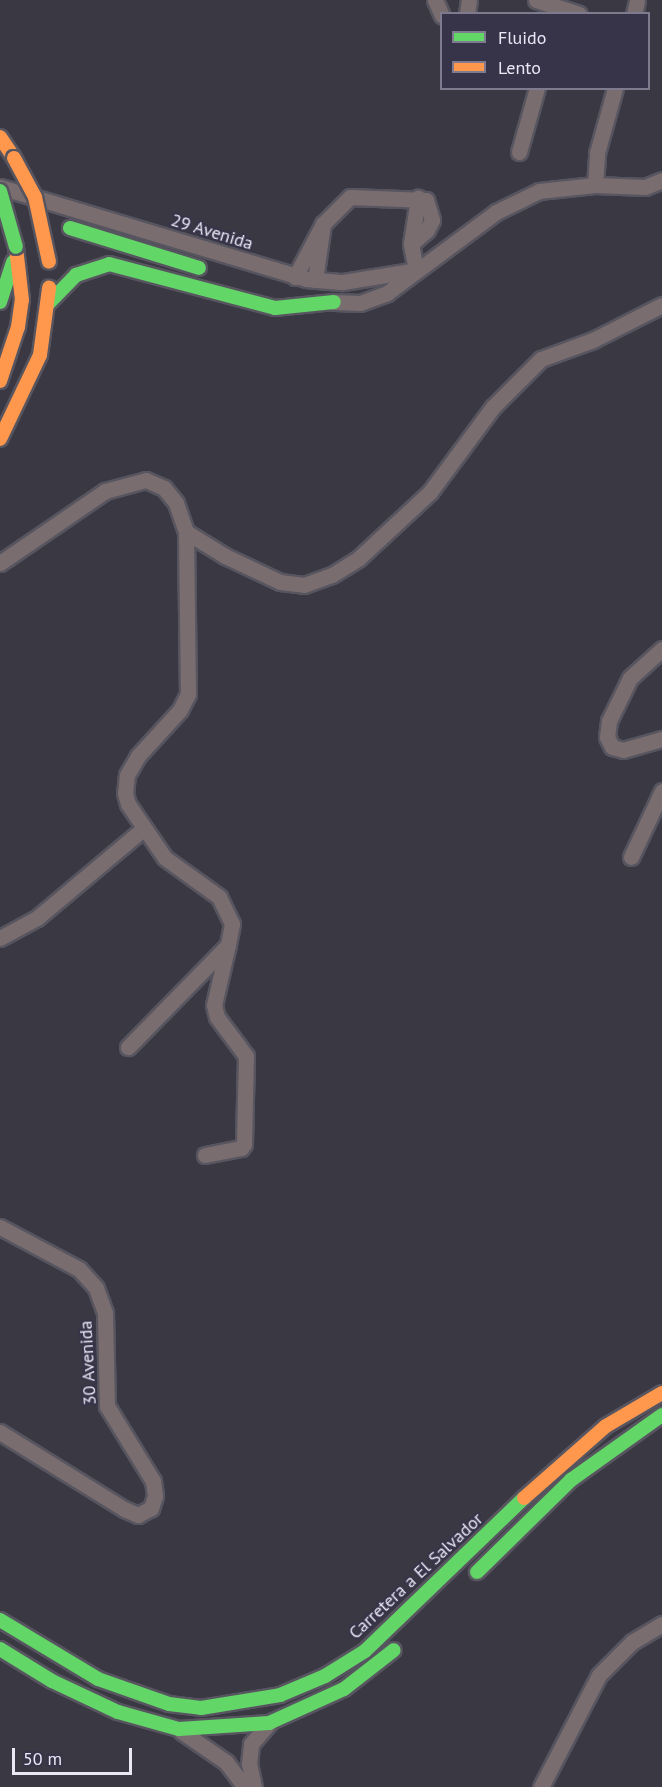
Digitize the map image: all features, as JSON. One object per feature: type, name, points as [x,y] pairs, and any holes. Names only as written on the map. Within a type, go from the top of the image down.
[{"type":"highway","points":[[0,439],[15,414],[40,355],[47,305],[49,262],[35,197],[3,140]]},
{"type":"highway","points":[[0,189],[16,248],[21,300],[18,327],[0,381]]},
{"type":"highway","points":[[70,228],[216,273]]},
{"type":"highway","points":[[0,302],[16,248]]},
{"type":"highway","points":[[47,305],[76,275],[109,264],[275,308],[334,302]]},
{"type":"highway","points":[[279,292],[334,302]]},
{"type":"highway","name":"Carretera a El Salvador","points":[[0,1620],[98,1679],[169,1704],[201,1708],[280,1695],[325,1676],[364,1651],[561,1462],[606,1426],[662,1393]]},
{"type":"highway","name":"Carretera a El Salvador","points":[[468,1580],[571,1480],[662,1415]]},
{"type":"highway","points":[[0,1649],[52,1681],[117,1712],[178,1729],[269,1723],[344,1689],[409,1636]]},
{"type":"street","points":[[536,0],[573,12]]},
{"type":"street","points":[[519,152],[536,90]]},
{"type":"street","points":[[595,185],[597,153],[614,90]]},
{"type":"street","name":"29 Avenida","points":[[334,302],[360,303],[374,299],[520,199],[554,187],[595,185],[645,188],[662,180]]},
{"type":"street","name":"29 Avenida","points":[[0,189],[295,277],[315,280],[365,280],[416,270]]},
{"type":"street","points":[[295,277],[323,224],[350,197],[418,198],[431,207],[432,220],[427,230],[411,244],[416,270]]},
{"type":"street","points":[[315,280],[323,224]]},
{"type":"street","points":[[186,531],[225,556],[280,582],[304,585],[332,575],[359,558],[430,492],[493,407],[541,359],[593,340],[662,305]]},
{"type":"street","points":[[0,563],[105,491],[146,480],[164,489],[176,502],[186,531],[188,694],[180,710],[138,756],[127,774],[128,804],[165,858],[219,897],[228,910],[232,924],[214,1005],[217,1017],[246,1056],[244,1144],[205,1155]]},
{"type":"street","points":[[662,650],[630,678],[609,722],[607,736],[612,747],[623,750],[662,739]]},
{"type":"street","points":[[631,857],[662,791]]},
{"type":"street","points":[[0,938],[37,918],[143,829]]},
{"type":"street","points":[[128,1047],[228,945]]},
{"type":"street","name":"30 Avenida","points":[[0,1227],[79,1269],[96,1288],[105,1313],[107,1406],[153,1481],[155,1496],[151,1508],[138,1515],[124,1509],[0,1432]]},
{"type":"street","points":[[541,1787],[599,1675],[632,1642],[662,1624]]},
{"type":"street","points":[[254,1787],[249,1764],[251,1744],[269,1723]]},
{"type":"street","points":[[178,1729],[226,1762],[245,1787]]},
{"type":"traffic: fast","points":[[0,191],[16,247]]},
{"type":"traffic: fast","points":[[70,228],[199,268]]},
{"type":"traffic: fast","points":[[0,302],[13,262]]},
{"type":"traffic: fast","points":[[47,305],[76,275],[109,264],[275,308],[334,302]]},
{"type":"traffic: fast","points":[[477,1572],[571,1480],[662,1415]]},
{"type":"traffic: fast","points":[[0,1620],[98,1679],[169,1704],[201,1708],[280,1695],[325,1676],[365,1651],[524,1498]]},
{"type":"traffic: fast","points":[[0,1649],[52,1681],[118,1712],[179,1729],[269,1723],[344,1689],[394,1650]]},
{"type":"traffic: slow","points":[[0,137],[14,158]]},
{"type":"traffic: slow","points":[[14,158],[35,197],[49,262]]},
{"type":"traffic: slow","points":[[0,381],[18,327],[22,300],[16,247]]},
{"type":"traffic: slow","points":[[0,439],[40,355],[49,288]]},
{"type":"traffic: slow","points":[[524,1498],[606,1426],[662,1393]]}]
